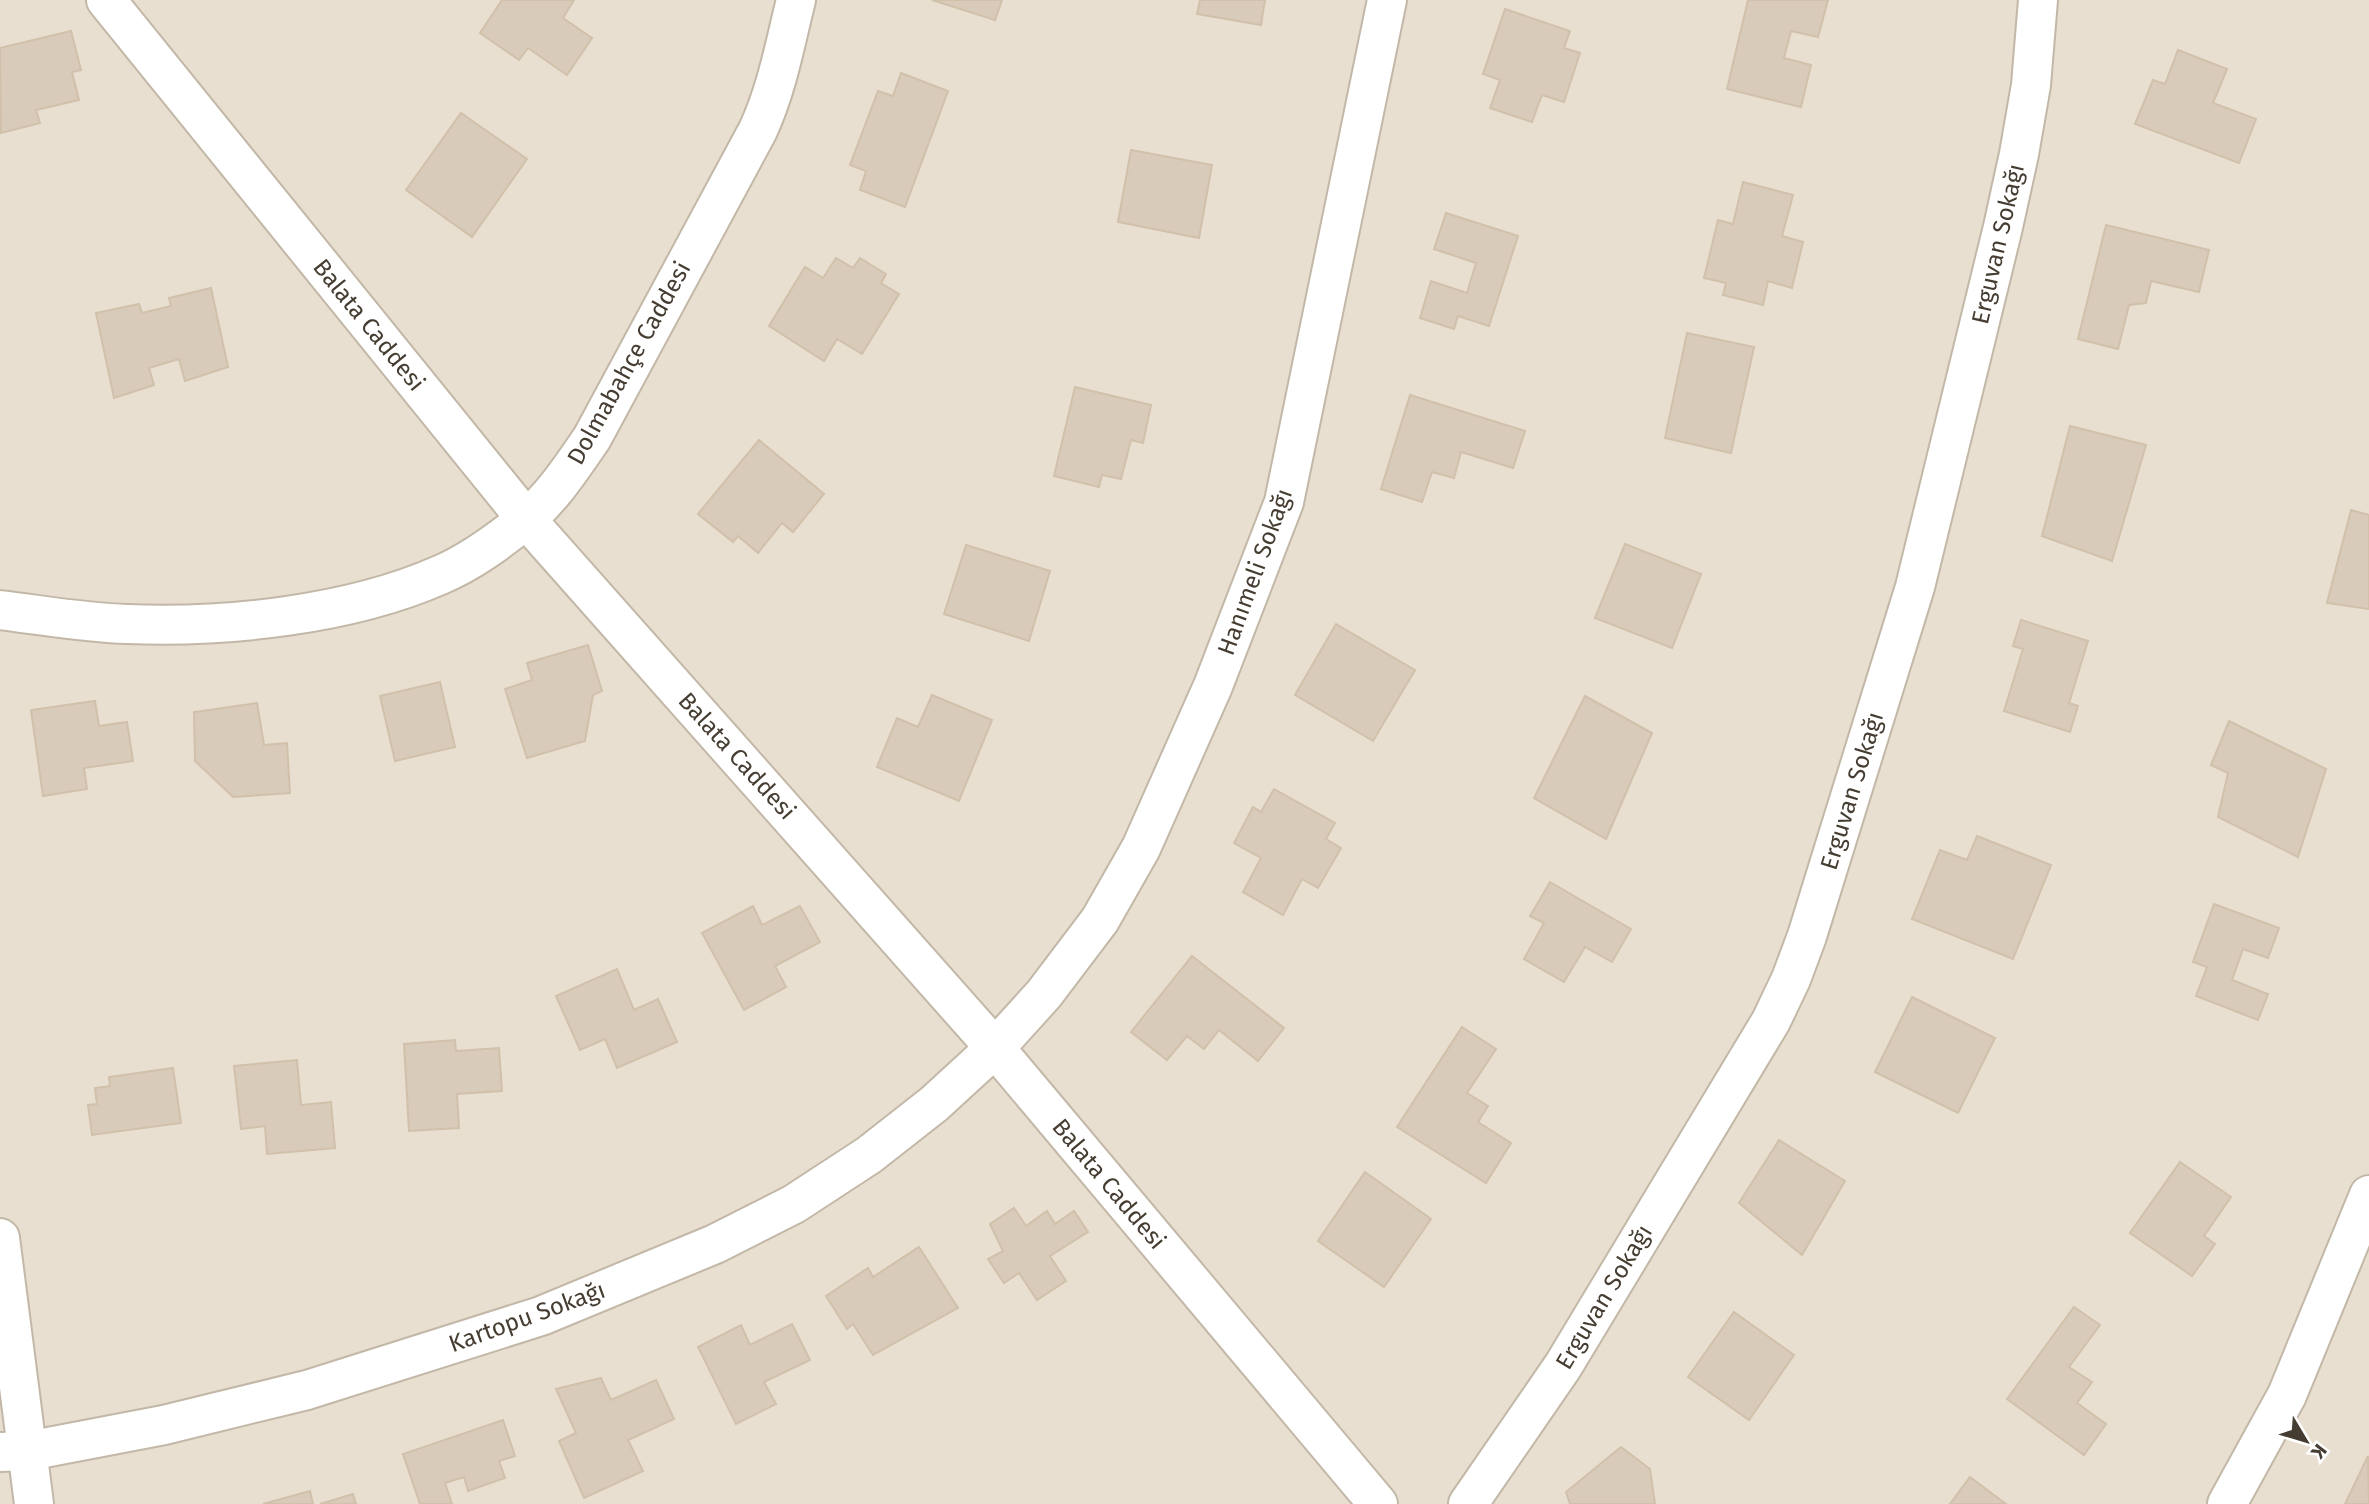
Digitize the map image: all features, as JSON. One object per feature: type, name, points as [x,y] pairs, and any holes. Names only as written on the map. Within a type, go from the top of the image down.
[{"type":"street","name":"Balata Caddesi","points":[[106,0],[526,519],[995,1048],[1378,1504]]},
{"type":"street","name":"Dolmabahçe Caddesi","points":[[0,610],[124,624],[180,625],[271,618],[339,607],[440,575],[481,553],[526,519],[562,482],[592,438],[758,130],[771,97],[796,0]]},
{"type":"street","name":"Hanımeli Sokağı","points":[[995,1048],[1044,994],[1100,920],[1141,848],[1213,686],[1284,502],[1387,0]]},
{"type":"street","name":"Erguvan Sokağı","points":[[1468,1504],[1563,1366],[1771,1021],[1803,947],[1918,574],[2019,154],[2031,85],[2038,0]]},
{"type":"street","name":"Kartopu Sokağı","points":[[14,1452],[164,1425],[307,1390],[541,1316],[715,1244],[794,1204],[869,1155],[934,1104],[995,1048]]},
{"type":"street","points":[[2227,1504],[2287,1395],[2369,1195]]},
{"type":"street","points":[[0,1238],[14,1452],[34,1504]]},
{"type":"shaded area","points":[[0,0],[2369,0],[2369,1504],[0,1504]]},
{"type":"building","points":[[502,0],[574,0],[563,18],[592,38],[567,75],[528,48],[519,60],[480,33]]},
{"type":"building","points":[[932,0],[1002,0],[995,20]]},
{"type":"building","points":[[1200,0],[1265,0],[1261,25],[1197,14]]},
{"type":"building","points":[[1748,0],[1828,0],[1818,37],[1791,31],[1784,58],[1811,65],[1801,107],[1727,89]]},
{"type":"building","points":[[1505,9],[1570,31],[1564,48],[1580,53],[1564,102],[1542,95],[1532,122],[1490,108],[1500,80],[1483,74]]},
{"type":"building","points":[[71,31],[81,70],[72,72],[79,100],[36,110],[40,123],[1,133],[0,48]]},
{"type":"building","points":[[2178,50],[2227,69],[2213,103],[2256,119],[2239,163],[2135,124],[2153,80],[2165,84]]},
{"type":"building","points":[[901,73],[948,91],[905,207],[860,190],[866,171],[850,165],[878,91],[893,96]]},
{"type":"building","points":[[461,113],[527,159],[472,237],[406,190]]},
{"type":"building","points":[[1131,150],[1212,165],[1199,238],[1118,222]]},
{"type":"building","points":[[1743,182],[1793,195],[1782,236],[1803,242],[1792,288],[1768,281],[1763,305],[1723,295],[1726,283],[1704,278],[1718,220],[1733,224]]},
{"type":"building","points":[[1446,213],[1518,236],[1489,326],[1458,316],[1454,329],[1420,318],[1431,281],[1467,293],[1476,263],[1434,249]]},
{"type":"building","points":[[2106,225],[2209,250],[2199,292],[2151,281],[2146,303],[2129,305],[2118,349],[2078,339]]},
{"type":"building","points":[[836,258],[853,268],[860,258],[886,274],[881,283],[899,294],[862,354],[837,339],[824,361],[769,326],[805,267],[823,278]]},
{"type":"building","points":[[211,288],[228,367],[185,381],[179,359],[149,368],[154,385],[114,398],[96,313],[139,304],[142,313],[171,306],[169,298]]},
{"type":"building","points":[[1687,333],[1754,347],[1731,453],[1665,438]]},
{"type":"building","points":[[1075,387],[1151,405],[1143,443],[1131,440],[1121,479],[1102,475],[1099,487],[1054,476]]},
{"type":"building","points":[[1410,395],[1525,431],[1513,468],[1461,452],[1454,478],[1432,472],[1422,502],[1381,489]]},
{"type":"building","points":[[2070,426],[2146,445],[2112,561],[2042,536]]},
{"type":"building","points":[[759,440],[824,494],[793,532],[782,523],[758,553],[738,536],[733,542],[698,514]]},
{"type":"building","points":[[2351,510],[2369,515],[2369,609],[2327,603]]},
{"type":"building","points":[[1625,544],[1701,574],[1672,648],[1595,618]]},
{"type":"building","points":[[966,545],[1050,571],[1029,641],[944,614]]},
{"type":"building","points":[[2021,620],[2088,641],[2069,703],[2078,706],[2070,732],[2004,711],[2023,649],[2013,646]]},
{"type":"building","points":[[1336,624],[1415,670],[1373,741],[1295,695]]},
{"type":"building","points":[[588,645],[602,691],[593,695],[585,741],[527,758],[505,689],[532,680],[527,663]]},
{"type":"building","points":[[440,682],[455,747],[395,761],[380,696]]},
{"type":"building","points":[[932,695],[992,720],[959,801],[877,767],[897,718],[918,727]]},
{"type":"building","points":[[1585,696],[1652,733],[1606,839],[1534,798]]},
{"type":"building","points":[[95,701],[99,726],[127,722],[133,761],[84,768],[87,789],[43,796],[31,710]]},
{"type":"building","points":[[257,703],[264,745],[287,743],[290,793],[233,797],[195,761],[194,712]]},
{"type":"building","points":[[2229,721],[2326,769],[2298,857],[2218,817],[2228,773],[2211,765]]},
{"type":"building","points":[[1274,789],[1335,823],[1326,839],[1341,848],[1318,888],[1302,879],[1283,915],[1243,892],[1261,858],[1234,843],[1253,807],[1261,812]]},
{"type":"building","points":[[1977,836],[2051,865],[2013,959],[1912,919],[1940,850],[1967,860]]},
{"type":"building","points":[[1550,882],[1631,929],[1612,962],[1585,947],[1564,982],[1524,959],[1544,923],[1530,916]]},
{"type":"building","points":[[2214,904],[2279,928],[2268,958],[2243,949],[2232,980],[2268,994],[2258,1020],[2196,996],[2207,967],[2193,962]]},
{"type":"building","points":[[753,906],[762,925],[800,906],[820,942],[775,966],[786,987],[744,1010],[702,933]]},
{"type":"building","points":[[1192,956],[1284,1028],[1258,1061],[1219,1030],[1204,1049],[1187,1036],[1167,1060],[1131,1032]]},
{"type":"building","points":[[617,969],[634,1010],[658,999],[677,1042],[617,1068],[605,1039],[580,1050],[556,996]]},
{"type":"building","points":[[1912,997],[1995,1038],[1958,1113],[1875,1072]]},
{"type":"building","points":[[1462,1027],[1496,1049],[1467,1093],[1488,1106],[1478,1122],[1511,1143],[1486,1183],[1397,1127]]},
{"type":"building","points":[[455,1040],[456,1051],[499,1048],[502,1091],[457,1094],[459,1128],[409,1131],[404,1044]]},
{"type":"building","points":[[297,1060],[301,1105],[331,1102],[335,1148],[267,1154],[265,1126],[241,1129],[234,1066]]},
{"type":"building","points":[[173,1068],[181,1123],[92,1135],[88,1105],[97,1104],[95,1088],[110,1086],[109,1077]]},
{"type":"building","points":[[1779,1140],[1845,1181],[1802,1255],[1739,1203]]},
{"type":"building","points":[[2180,1162],[2231,1197],[2204,1236],[2215,1244],[2192,1276],[2130,1233]]},
{"type":"building","points":[[1365,1172],[1431,1219],[1384,1287],[1318,1241]]},
{"type":"building","points":[[1014,1208],[1026,1226],[1047,1211],[1055,1224],[1074,1211],[1088,1232],[1050,1256],[1066,1281],[1037,1300],[1019,1273],[1004,1283],[988,1259],[1003,1251],[990,1224]]},
{"type":"building","points":[[919,1247],[958,1308],[873,1355],[853,1324],[847,1329],[826,1296],[868,1268],[873,1277]]},
{"type":"building","points":[[2074,1307],[2100,1325],[2069,1367],[2092,1382],[2077,1403],[2106,1424],[2084,1455],[2007,1399]]},
{"type":"building","points":[[1734,1312],[1794,1355],[1749,1420],[1688,1377]]},
{"type":"building","points":[[792,1324],[810,1360],[764,1382],[776,1404],[736,1424],[698,1347],[741,1325],[750,1345]]},
{"type":"building","points":[[601,1378],[611,1400],[656,1380],[674,1419],[628,1440],[643,1471],[584,1498],[559,1441],[576,1433],[556,1389]]},
{"type":"building","points":[[503,1420],[515,1456],[499,1461],[505,1478],[468,1491],[464,1477],[445,1483],[452,1504],[420,1504],[403,1454]]},
{"type":"building","points":[[1621,1447],[1650,1469],[1655,1504],[1570,1504],[1566,1492]]},
{"type":"building","points":[[2368,1456],[2369,1504],[2345,1504]]},
{"type":"building","points":[[1970,1477],[2006,1504],[1950,1504]]},
{"type":"building","points":[[310,1491],[313,1504],[263,1504]]},
{"type":"building","points":[[353,1494],[356,1504],[320,1504]]}]
